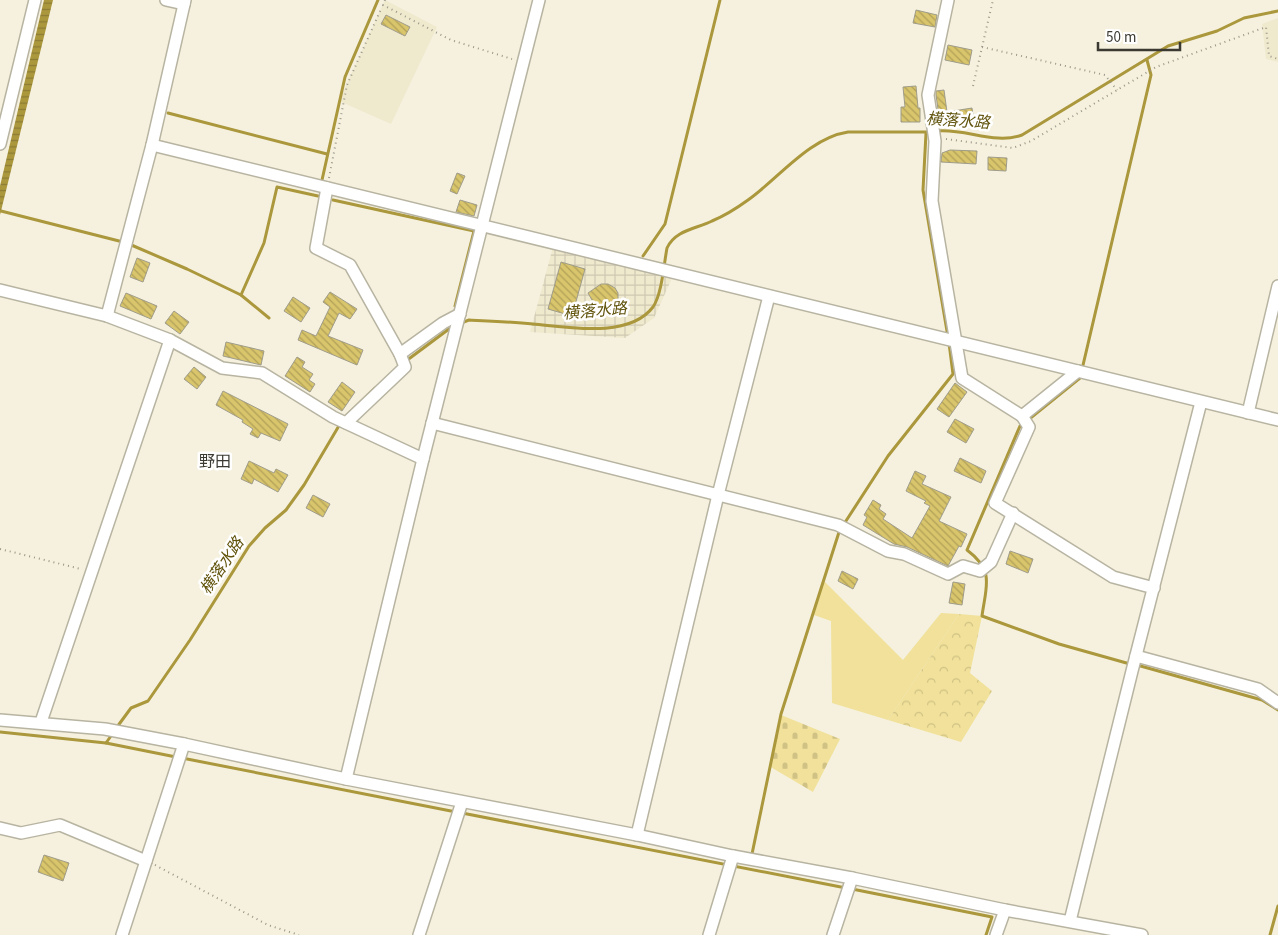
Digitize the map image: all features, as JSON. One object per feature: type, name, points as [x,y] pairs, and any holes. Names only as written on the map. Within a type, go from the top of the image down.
[{"type":"street","points":[[0,144],[35,0]]},
{"type":"street","points":[[107,316],[152,145],[185,2],[166,0]]},
{"type":"street","points":[[346,779],[423,459],[539,0]]},
{"type":"street","points":[[948,0],[928,95],[935,141],[932,201],[962,378],[1022,416],[1029,427],[995,503],[1112,577],[1154,588]]},
{"type":"street","points":[[152,145],[957,340],[1278,420]]},
{"type":"street","points":[[327,188],[316,248],[350,265],[400,354],[405,367],[346,424]]},
{"type":"street","points":[[1248,412],[1278,286]]},
{"type":"street","points":[[0,290],[107,316],[170,340],[222,368],[262,373],[346,424],[423,459]]},
{"type":"street","points":[[637,835],[718,495],[769,296]]},
{"type":"street","points":[[400,354],[443,323],[460,314]]},
{"type":"street","points":[[41,722],[170,340]]},
{"type":"street","points":[[1022,416],[1083,372]]},
{"type":"street","points":[[1070,921],[1201,402]]},
{"type":"street","points":[[432,423],[842,526],[888,551],[904,554],[948,574],[963,566],[980,571],[991,562],[1013,513]]},
{"type":"street","points":[[1136,656],[1258,689],[1278,703]]},
{"type":"street","points":[[0,720],[41,722],[105,730],[184,744],[346,779],[637,835],[1005,910],[1142,935]]},
{"type":"street","points":[[122,935],[184,744]]},
{"type":"street","points":[[419,935],[462,802]]},
{"type":"street","points":[[0,828],[21,833],[60,825],[146,861]]},
{"type":"street","points":[[709,935],[733,856]]},
{"type":"street","points":[[833,935],[852,878]]},
{"type":"street","points":[[996,935],[1005,910]]},
{"type":"path","points":[[385,0],[383,5],[451,40],[524,62]]},
{"type":"path","points":[[973,86],[993,0]]},
{"type":"path","points":[[327,188],[347,85],[381,9]]},
{"type":"path","points":[[935,141],[950,139],[1013,148],[1030,141],[1156,67],[1266,27],[1269,56],[1278,59]]},
{"type":"path","points":[[982,47],[1105,75],[1117,90]]},
{"type":"path","points":[[0,549],[91,572]]},
{"type":"path","points":[[146,861],[268,925],[299,935]]},
{"type":"shaded area","points":[[44,0],[53,0],[0,215],[0,186]]},
{"type":"shaded area","points":[[385,0],[437,27],[391,124],[339,101]]},
{"type":"shaded area","points":[[1278,18],[1278,62],[1266,59],[1262,24]]},
{"type":"shaded area","points":[[553,247],[673,276],[654,318],[625,338],[530,332]]},
{"type":"green space","points":[[824,581],[903,660],[941,613],[959,614],[888,720],[832,703],[831,621],[814,615]]},
{"type":"green space","points":[[959,614],[982,616],[970,673],[992,691],[961,742],[888,720]]},
{"type":"green space","points":[[781,715],[840,739],[813,792],[769,766]]},
{"type":"building","points":[[916,10],[937,15],[935,27],[913,23]]},
{"type":"building","points":[[386,15],[410,27],[405,36],[381,24]]},
{"type":"building","points":[[948,45],[972,50],[969,65],[945,60]]},
{"type":"building","points":[[916,86],[918,108],[920,108],[920,122],[901,122],[901,107],[905,107],[903,87]]},
{"type":"building","points":[[944,90],[947,112],[972,108],[974,123],[954,125],[953,122],[940,123],[936,91]]},
{"type":"building","points":[[950,150],[977,151],[976,164],[941,162],[942,153]]},
{"type":"building","points":[[988,157],[1007,158],[1006,171],[988,170]]},
{"type":"building","points":[[457,173],[465,176],[457,194],[450,191]]},
{"type":"building","points":[[460,200],[477,205],[474,216],[456,212]]},
{"type":"building","points":[[137,258],[150,263],[143,282],[130,277]]},
{"type":"building","points":[[561,262],[585,269],[572,316],[548,309]]},
{"type":"building","points":[[601,284],[608,284],[615,288],[618,293],[615,307],[609,310],[602,310],[596,307],[588,293]]},
{"type":"building","points":[[330,292],[357,309],[350,319],[339,313],[328,336],[363,350],[357,365],[298,340],[302,330],[316,336],[330,307],[323,302]]},
{"type":"building","points":[[126,293],[157,306],[151,319],[120,306]]},
{"type":"building","points":[[293,297],[310,308],[301,322],[284,311]]},
{"type":"building","points":[[174,311],[189,322],[180,334],[165,323]]},
{"type":"building","points":[[226,342],[264,351],[261,365],[223,356]]},
{"type":"building","points":[[297,357],[305,362],[302,367],[313,374],[309,380],[315,384],[310,392],[285,376]]},
{"type":"building","points":[[194,367],[206,377],[197,389],[184,379]]},
{"type":"building","points":[[342,382],[355,392],[342,411],[328,402]]},
{"type":"building","points":[[955,383],[967,392],[949,417],[937,409]]},
{"type":"building","points":[[223,391],[288,424],[280,441],[261,433],[258,438],[250,434],[253,429],[242,422],[243,420],[216,405]]},
{"type":"building","points":[[955,419],[974,429],[966,443],[947,432]]},
{"type":"building","points":[[960,458],[986,471],[981,483],[954,471]]},
{"type":"building","points":[[249,461],[274,473],[276,469],[288,475],[278,492],[254,479],[252,484],[241,479]]},
{"type":"building","points":[[915,471],[926,476],[922,484],[951,497],[939,521],[967,534],[948,566],[907,547],[894,544],[863,525],[867,517],[864,515],[873,500],[881,505],[879,509],[886,514],[883,519],[912,538],[930,506],[924,503],[926,501],[906,491]]},
{"type":"building","points":[[313,495],[330,504],[323,517],[306,508]]},
{"type":"building","points":[[1010,551],[1033,559],[1028,573],[1006,564]]},
{"type":"building","points":[[842,571],[858,579],[853,589],[838,581]]},
{"type":"building","points":[[953,582],[965,584],[962,605],[949,603]]},
{"type":"building","points":[[44,855],[69,863],[63,881],[38,872]]},
{"type":"waterway","points":[[322,180],[345,77],[378,0]]},
{"type":"waterway","points":[[643,256],[665,224],[720,0]]},
{"type":"waterway","name":"横落水路","points":[[937,131],[1001,138],[1012,138],[1022,135],[1168,46],[1217,31],[1244,18],[1278,11]]},
{"type":"waterway","points":[[1028,420],[1080,378],[1151,75],[1147,60]]},
{"type":"waterway","points":[[168,113],[327,154]]},
{"type":"waterway","name":"横落水路","points":[[461,323],[469,320],[597,329],[629,324],[642,317],[653,307],[661,287],[667,248],[675,237],[717,219],[739,206],[760,191],[807,150],[820,142],[848,132],[931,132]]},
{"type":"waterway","points":[[926,133],[923,190],[948,337]]},
{"type":"waterway","points":[[241,295],[264,243],[277,187],[318,196]]},
{"type":"waterway","points":[[333,200],[474,231],[455,306]]},
{"type":"waterway","points":[[1,211],[123,242]]},
{"type":"waterway","points":[[129,244],[241,295],[269,318]]},
{"type":"waterway","name":"横落水路","points":[[406,361],[453,326]]},
{"type":"waterway","points":[[844,524],[888,456],[953,374],[949,343]]},
{"type":"waterway","name":"横落水路","points":[[345,417],[375,388]]},
{"type":"waterway","name":"横落水路","points":[[117,727],[131,708],[148,701],[190,640],[249,546],[265,528],[286,510],[304,485],[340,424]]},
{"type":"waterway","points":[[1023,424],[1020,426],[967,550],[982,565],[985,572],[986,587],[982,616],[1059,644],[1130,664]]},
{"type":"waterway","points":[[752,854],[781,714],[840,529]]},
{"type":"waterway","points":[[1137,665],[1262,700],[1278,710]]},
{"type":"waterway","name":"横落水路","points":[[0,732],[106,743],[113,733]]},
{"type":"waterway","points":[[106,743],[176,757]]},
{"type":"waterway","points":[[182,758],[456,812]]},
{"type":"waterway","points":[[462,813],[846,888]]},
{"type":"waterway","points":[[852,889],[992,917],[986,935]]},
{"type":"waterway","points":[[1270,935],[1278,906]]},
{"type":"district","name":"野田","points":[[215,462]]}]
